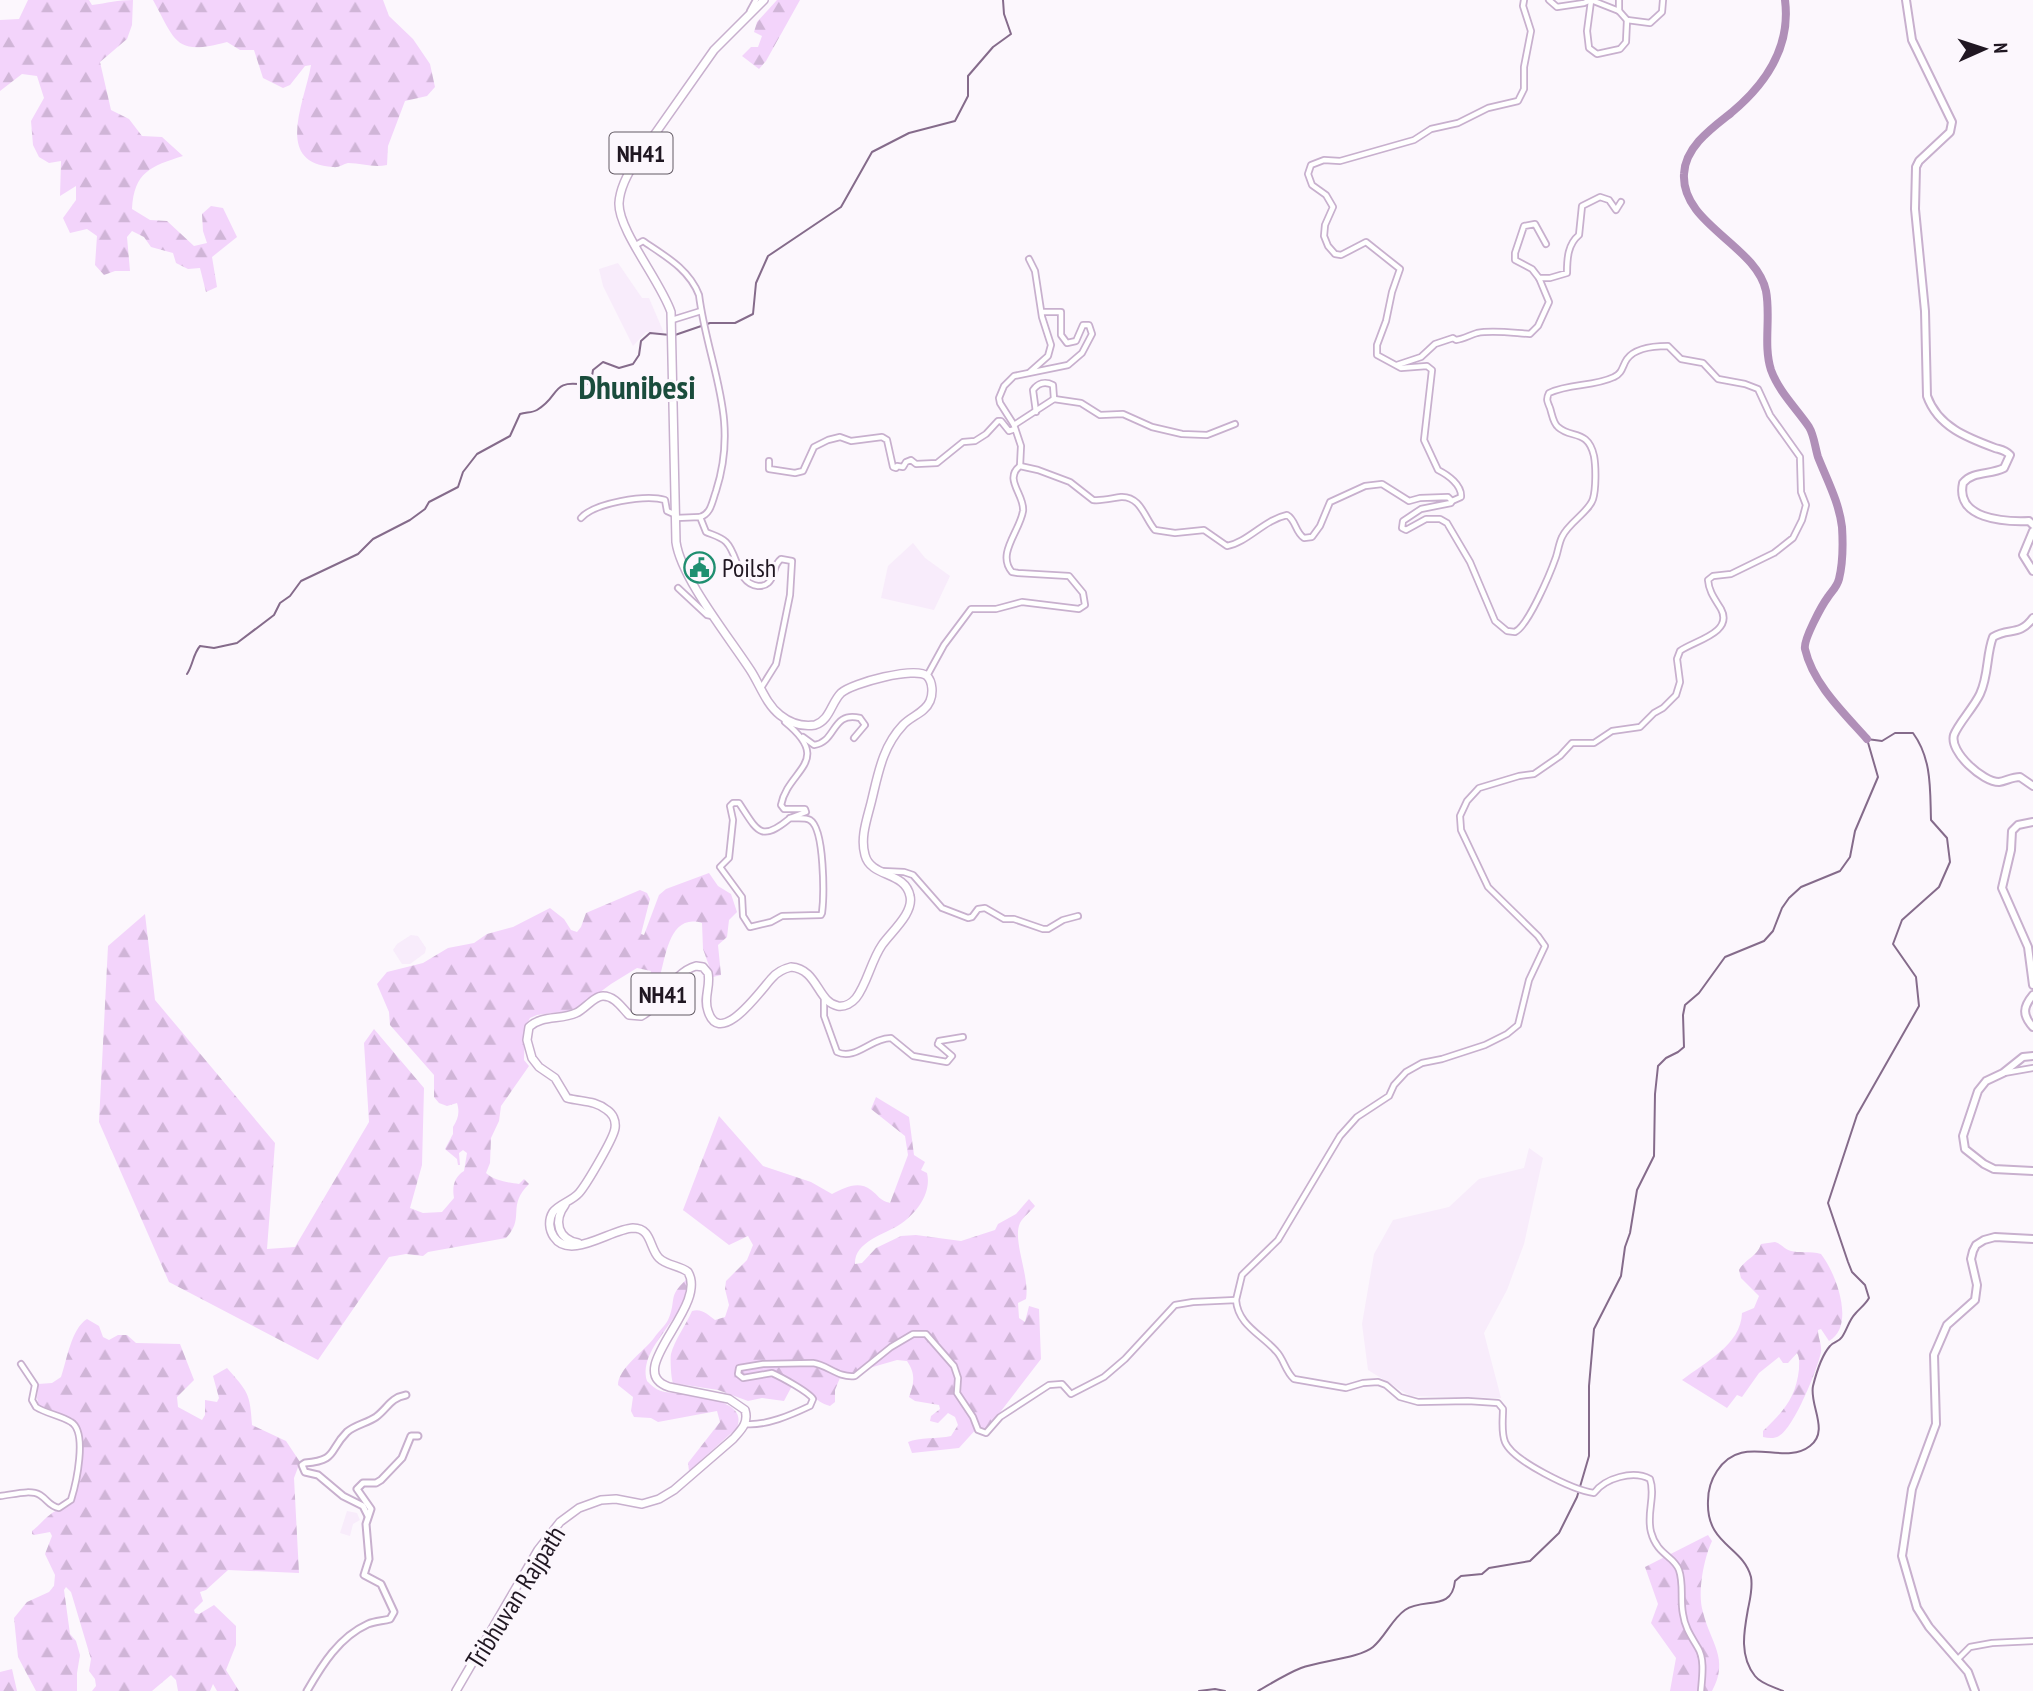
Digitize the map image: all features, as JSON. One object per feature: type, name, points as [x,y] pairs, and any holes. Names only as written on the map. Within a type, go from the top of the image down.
[{"type":"highway","name":"NH41","points":[[764,0],[714,50],[701,67],[628,174],[619,205],[621,219],[668,302],[672,320],[676,541],[679,558],[690,580],[770,704],[779,715],[792,722],[815,725],[824,720],[838,697],[849,688],[908,672],[919,672],[928,676]]},
{"type":"highway","points":[[824,996],[838,1006],[846,1005],[856,998],[874,957],[908,909],[910,898],[905,886],[867,861],[864,847],[877,775],[884,754],[908,719],[921,712],[929,703],[932,690],[928,676]]},
{"type":"highway","name":"NH41","points":[[745,1424],[746,1412],[734,1401],[669,1387],[654,1376],[653,1367],[657,1357],[691,1295],[692,1284],[688,1272],[661,1260],[648,1235],[638,1229],[566,1246],[559,1243],[552,1234],[552,1214],[582,1189],[612,1139],[615,1122],[603,1106],[567,1098],[554,1076],[541,1069],[533,1060],[527,1040],[528,1030],[533,1023],[543,1019],[573,1015],[601,996],[614,1000],[631,1016],[641,1016],[650,1010],[681,974],[696,965],[703,967],[708,973],[706,1005],[709,1015],[716,1021],[727,1021],[740,1015],[773,977],[787,968],[806,972],[824,996]]},
{"type":"highway","name":"Tribhuvan Rajpath","points":[[456,1691],[538,1550],[560,1521],[579,1508],[601,1500],[617,1499],[642,1504],[663,1497],[733,1439],[745,1424]]},
{"type":"main road","points":[[1906,0],[1912,40],[1952,122],[1950,132],[1916,167],[1915,209],[1925,311],[1927,396],[1930,405],[1956,432],[2010,455],[2004,468],[1990,474],[1971,475],[1966,478],[1962,494],[1973,512],[2008,522],[2029,521],[2033,528],[2024,555],[2033,571]]},
{"type":"main road","points":[[2033,618],[2021,630],[1993,636],[1983,686],[1954,733],[1954,741],[1955,748],[1966,763],[1988,777],[2000,782],[2020,777],[2033,786]]},
{"type":"main road","points":[[2033,822],[2018,825],[2012,831],[2011,850],[2001,885],[2028,947],[2033,985]]},
{"type":"main road","points":[[2033,995],[2025,1005],[2024,1015],[2033,1027]]},
{"type":"main road","points":[[2033,1056],[2023,1057],[2003,1073],[1986,1081],[1978,1091],[1963,1136],[1965,1149],[1984,1164],[1994,1169],[2033,1171]]},
{"type":"main road","points":[[1975,1691],[1968,1672],[1929,1627],[1917,1608],[1902,1562],[1912,1489],[1936,1424],[1934,1355],[1947,1325],[1975,1300],[1977,1285],[1971,1259],[1976,1245],[1995,1237],[2033,1238]]},
{"type":"street","points":[[746,18],[756,0]]},
{"type":"street","points":[[1524,0],[1523,6],[1531,31],[1524,67],[1524,89],[1518,101],[1488,108],[1458,123],[1432,129],[1409,141],[1340,162],[1324,160],[1310,168],[1308,178],[1312,185],[1332,202],[1324,229],[1328,246],[1339,255],[1366,242],[1400,269],[1376,351],[1380,358],[1396,366],[1427,366],[1432,370],[1424,440],[1438,470],[1446,473],[1460,488],[1461,497],[1448,504],[1421,509],[1403,521],[1402,528],[1406,530],[1426,519],[1440,519],[1447,523],[1486,593],[1495,621],[1507,631],[1518,631],[1527,622],[1541,592],[1555,560],[1561,537],[1576,517],[1590,505],[1593,497],[1595,459],[1590,446],[1585,439],[1555,425],[1546,396],[1558,388],[1596,384],[1611,378],[1621,372],[1632,353],[1660,346],[1672,347],[1681,359],[1703,363],[1718,379],[1758,389],[1770,415],[1800,457],[1801,492],[1806,505],[1799,529],[1783,547],[1766,559],[1731,574],[1713,576],[1708,580],[1712,596],[1723,614],[1722,623],[1713,635],[1680,651],[1677,659],[1680,682],[1675,695],[1663,708],[1649,716],[1640,727],[1612,731],[1594,743],[1572,743],[1560,756],[1534,774],[1485,785],[1466,801],[1460,816],[1461,830],[1488,887],[1545,946],[1523,996],[1520,1020],[1507,1034],[1485,1045],[1422,1063],[1406,1072],[1394,1085],[1389,1096],[1357,1116],[1340,1136],[1278,1240],[1242,1275],[1236,1300],[1240,1315],[1260,1338],[1278,1352],[1288,1374],[1294,1379],[1346,1388],[1378,1382],[1400,1397],[1418,1402],[1498,1403],[1503,1409],[1503,1436],[1509,1450],[1553,1479],[1594,1493],[1605,1482],[1618,1478],[1637,1475],[1650,1479],[1654,1490],[1649,1515],[1650,1529],[1657,1548],[1679,1569],[1686,1627],[1691,1642],[1698,1648],[1701,1660],[1700,1691]]},
{"type":"street","points":[[1549,0],[1557,7],[1591,0],[1619,11],[1627,20],[1650,23],[1662,12],[1664,0]]},
{"type":"street","points":[[1591,0],[1587,31],[1589,48],[1597,54],[1620,49],[1626,43],[1627,20]]},
{"type":"street","points":[[1619,0],[1619,11]]},
{"type":"street","points":[[1539,278],[1567,273],[1567,259],[1573,241],[1579,235],[1582,206],[1600,197],[1609,200],[1616,210],[1621,202]]},
{"type":"street","points":[[1396,366],[1421,357],[1435,344],[1453,338],[1462,340],[1474,334],[1488,332],[1530,334],[1538,326],[1549,302],[1539,278],[1532,270],[1515,260],[1515,253],[1524,226],[1535,224],[1546,244]]},
{"type":"street","points":[[581,518],[591,510],[604,506],[661,498],[665,500],[668,512],[676,517],[705,516],[711,508],[725,456],[720,390],[694,283],[687,273],[667,256],[643,241],[636,244]]},
{"type":"street","points":[[1028,373],[1048,356],[1051,349],[1035,271],[1029,259]]},
{"type":"street","points":[[672,320],[701,311]]},
{"type":"street","points":[[928,676],[944,645],[971,609],[996,609],[1021,602],[1075,608],[1085,605],[1083,593],[1069,576],[1017,573],[1008,569],[1005,558],[1024,507],[1014,482],[1022,452],[1015,427],[999,398],[1008,380],[1014,376],[1068,365],[1082,353],[1092,334],[1089,325],[1083,325],[1076,341],[1067,343],[1061,335],[1061,312],[1042,312]]},
{"type":"street","points":[[1036,412],[1033,390],[1038,384],[1053,385],[1054,399]]},
{"type":"street","points":[[769,461],[769,469],[795,474],[803,471],[814,447],[835,437],[851,441],[882,437],[887,440],[893,467],[903,467],[906,461],[912,460],[916,464],[937,463],[963,442],[975,441],[986,434],[998,421],[1009,431],[1054,399],[1081,403],[1100,415],[1123,414],[1152,428],[1182,434],[1208,435],[1235,424]]},
{"type":"street","points":[[1020,466],[1070,482],[1093,500],[1119,497],[1132,499],[1155,530],[1175,533],[1204,530],[1227,546],[1283,515],[1290,516],[1299,535],[1304,538],[1312,537],[1331,502],[1371,484],[1387,486],[1409,501],[1448,497],[1452,501]]},
{"type":"street","points":[[700,517],[706,532],[729,545],[742,578],[747,582],[764,586],[770,581],[775,563],[785,558],[792,561],[790,595],[776,664],[761,688]]},
{"type":"street","points":[[678,588],[707,615],[715,616]]},
{"type":"street","points":[[770,704],[775,714],[814,745],[827,740],[840,721],[852,716],[860,718],[865,725],[854,738]]},
{"type":"street","points":[[789,819],[809,819],[816,825],[823,868],[822,913],[782,916],[750,927],[743,916],[742,897],[720,867],[729,858],[733,820],[730,806],[739,803],[755,827],[768,834],[789,819],[806,812],[801,807],[784,809],[781,805],[803,769],[807,749],[802,736]]},
{"type":"street","points":[[878,870],[913,875],[942,908],[968,918],[978,909],[985,908],[1004,919],[1014,919],[1037,928],[1048,929],[1063,919],[1078,916]]},
{"type":"street","points":[[824,996],[824,1017],[837,1052],[843,1055],[851,1055],[871,1042],[891,1038],[914,1056],[947,1062],[952,1056],[938,1042],[963,1037]]},
{"type":"street","points":[[2003,1073],[2033,1068]]},
{"type":"street","points":[[745,1424],[793,1415],[810,1406],[813,1399],[807,1392],[772,1373],[743,1378],[738,1374],[739,1368],[771,1363],[819,1364],[842,1376],[855,1376],[891,1347],[919,1333],[926,1334],[954,1366],[958,1378],[957,1393],[978,1430],[986,1433],[1000,1417],[1049,1385],[1062,1384],[1071,1394],[1104,1377],[1137,1348],[1175,1305],[1236,1300]]},
{"type":"street","points":[[0,1496],[33,1492],[42,1496],[51,1506],[59,1508],[72,1500],[76,1484],[80,1448],[78,1430],[72,1422],[36,1407],[32,1396],[35,1385],[21,1364]]},
{"type":"street","points":[[368,1519],[365,1508],[343,1496],[318,1475],[305,1472],[302,1465],[324,1461],[349,1430],[374,1418],[394,1397],[406,1395]]},
{"type":"street","points":[[307,1691],[320,1668],[341,1644],[364,1626],[390,1619],[394,1612],[381,1584],[364,1575],[369,1559],[366,1545],[368,1519],[372,1509],[357,1489],[363,1483],[376,1483],[381,1480],[402,1458],[411,1436],[418,1436]]},
{"type":"street","points":[[1957,1660],[1970,1647],[2033,1641]]},
{"type":"shaded area","points":[[618,263],[642,298],[649,298],[664,333],[646,332],[633,346],[603,286],[599,269]]},
{"type":"shaded area","points":[[913,543],[925,558],[950,576],[934,610],[881,598],[888,566]]},
{"type":"shaded area","points":[[411,935],[418,936],[426,948],[425,953],[410,964],[402,964],[393,950]]},
{"type":"shaded area","points":[[1529,1148],[1543,1158],[1524,1244],[1507,1290],[1484,1333],[1501,1398],[1410,1396],[1368,1370],[1362,1324],[1374,1254],[1393,1220],[1449,1207],[1479,1179],[1524,1168]]},
{"type":"shaded area","points":[[347,1511],[357,1513],[360,1520],[353,1524],[350,1536],[340,1533]]},
{"type":"green space","points":[[28,0],[89,0],[92,5],[133,0],[132,25],[127,39],[100,62],[111,110],[129,119],[142,136],[162,137],[183,156],[146,172],[136,187],[132,209],[150,220],[167,221],[194,246],[207,243],[202,214],[211,206],[223,208],[237,237],[212,257],[217,287],[206,292],[200,268],[188,269],[176,263],[173,253],[151,247],[144,237],[132,231],[127,237],[130,271],[115,271],[104,275],[95,265],[97,236],[87,229],[70,233],[63,218],[76,200],[76,186],[60,196],[61,161],[49,163],[39,157],[33,145],[31,121],[44,98],[37,76],[22,74],[0,91],[0,20],[19,19]]},
{"type":"green space","points":[[153,0],[383,0],[389,16],[413,39],[430,64],[435,87],[427,96],[405,101],[388,146],[387,165],[348,163],[335,167],[315,163],[303,155],[298,143],[297,128],[311,65],[305,66],[290,85],[283,88],[263,78],[254,50],[240,50],[227,42],[197,47],[179,42]]},
{"type":"green space","points":[[777,0],[800,0],[759,69],[742,56],[751,47],[758,47],[762,36],[754,32],[757,22]]},
{"type":"green space","points":[[709,873],[718,886],[731,894],[737,912],[729,920],[727,937],[718,945],[721,975],[713,977],[703,949],[702,923],[691,922],[683,924],[671,938],[651,997],[644,999],[651,971],[637,968],[576,1010],[530,1018],[525,1028],[524,1060],[529,1066],[501,1106],[499,1121],[491,1138],[490,1163],[486,1173],[501,1181],[519,1184],[524,1179],[529,1184],[519,1199],[515,1224],[506,1238],[428,1252],[423,1256],[406,1254],[389,1257],[318,1360],[169,1282],[99,1122],[108,946],[145,914],[155,1000],[275,1143],[267,1249],[295,1247],[369,1122],[364,1043],[374,1029],[424,1088],[422,1165],[410,1208],[423,1213],[442,1212],[454,1198],[454,1183],[464,1171],[467,1153],[463,1150],[459,1153],[458,1165],[457,1159],[445,1149],[458,1116],[457,1103],[447,1106],[439,1103],[434,1097],[434,1075],[390,1025],[389,1012],[377,984],[387,972],[423,963],[448,948],[474,943],[487,934],[513,927],[550,908],[564,919],[571,930],[577,932],[586,913],[640,890],[647,893],[650,899],[641,934],[644,935],[659,895],[666,889]]},
{"type":"green space","points":[[876,1097],[909,1117],[914,1155],[925,1162],[921,1170],[927,1173],[928,1181],[925,1195],[911,1215],[865,1244],[856,1256],[855,1264],[862,1263],[876,1248],[901,1236],[916,1235],[961,1241],[995,1230],[998,1224],[1016,1214],[1029,1199],[1035,1206],[1021,1221],[1018,1230],[1027,1290],[1026,1299],[1018,1303],[1019,1318],[1025,1322],[1029,1306],[1039,1309],[1041,1359],[988,1428],[982,1430],[978,1427],[959,1448],[912,1453],[908,1442],[951,1436],[958,1425],[955,1417],[948,1413],[938,1423],[930,1421],[931,1416],[940,1409],[939,1405],[915,1401],[909,1397],[913,1379],[907,1361],[897,1360],[845,1375],[842,1373],[835,1390],[835,1402],[830,1406],[793,1384],[784,1401],[762,1398],[748,1401],[718,1390],[672,1381],[671,1354],[692,1311],[702,1311],[715,1320],[725,1317],[729,1305],[726,1281],[747,1260],[753,1245],[748,1236],[729,1245],[683,1210],[719,1116],[763,1166],[811,1182],[832,1194],[851,1186],[866,1187],[890,1203],[908,1155],[905,1136],[871,1109]]},
{"type":"green space","points":[[1775,1242],[1791,1251],[1821,1254],[1837,1286],[1842,1312],[1837,1334],[1829,1341],[1821,1329],[1818,1330],[1821,1352],[1804,1397],[1785,1431],[1771,1438],[1763,1437],[1763,1431],[1792,1396],[1799,1369],[1797,1353],[1788,1363],[1783,1363],[1779,1357],[1759,1373],[1742,1397],[1737,1395],[1727,1408],[1682,1380],[1729,1344],[1740,1324],[1742,1313],[1754,1308],[1759,1296],[1741,1278],[1739,1270],[1757,1252],[1761,1244]]},
{"type":"green space","points":[[686,1280],[681,1306],[650,1355],[646,1368],[647,1381],[661,1391],[724,1403],[734,1409],[738,1417],[737,1428],[689,1471],[688,1463],[720,1422],[717,1411],[658,1422],[651,1418],[634,1417],[631,1411],[633,1397],[618,1385],[626,1367],[667,1322],[674,1295]]},
{"type":"green space","points":[[87,1319],[99,1326],[103,1337],[109,1340],[118,1335],[127,1335],[136,1343],[180,1344],[194,1380],[177,1397],[178,1407],[202,1420],[205,1415],[205,1400],[217,1402],[219,1398],[213,1376],[227,1368],[247,1394],[252,1425],[286,1441],[300,1462],[294,1478],[299,1573],[228,1570],[206,1590],[200,1592],[203,1601],[194,1610],[199,1614],[214,1605],[236,1626],[236,1645],[226,1670],[239,1691],[217,1691],[213,1684],[210,1691],[178,1691],[176,1680],[171,1675],[152,1691],[92,1691],[96,1686],[89,1671],[91,1659],[71,1592],[66,1587],[64,1590],[70,1634],[76,1641],[80,1655],[77,1691],[36,1691],[18,1657],[14,1618],[27,1602],[49,1592],[54,1586],[55,1575],[45,1554],[52,1536],[50,1532],[34,1535],[32,1531],[51,1514],[72,1503],[78,1487],[81,1463],[81,1439],[77,1422],[39,1407],[38,1384],[52,1383],[61,1377],[73,1337]]},
{"type":"green space","points":[[1708,1535],[1712,1541],[1704,1566],[1701,1604],[1719,1660],[1717,1680],[1712,1691],[1670,1691],[1676,1658],[1651,1623],[1658,1604],[1645,1567]]},
{"type":"green space","points":[[12,1669],[17,1691],[0,1691],[0,1672]]},
{"type":"waterway","points":[[675,335],[710,323],[735,323],[753,314],[756,283],[768,256],[841,207],[872,152],[909,133],[955,121],[968,96],[968,76],[993,47],[1011,34],[1004,14],[1003,0]]},
{"type":"waterway","points":[[1785,0],[1786,17],[1780,49],[1765,77],[1744,102],[1694,147],[1684,174],[1686,191],[1694,207],[1749,260],[1759,275],[1766,291],[1771,370],[1783,393],[1811,430],[1818,457],[1835,500],[1842,527],[1840,573],[1837,584],[1825,601],[1807,638],[1805,649],[1822,686],[1867,739]]},
{"type":"waterway","points":[[187,674],[200,646],[214,648],[237,643],[274,615],[280,603],[290,596],[301,581],[358,554],[373,539],[410,520],[425,509],[429,502],[458,487],[463,472],[477,454],[510,436],[520,414],[533,412],[545,405],[557,390],[566,384],[585,385],[591,382],[593,370],[603,362],[619,368],[633,364],[639,355],[641,341],[650,333],[670,335]]},
{"type":"waterway","points":[[1258,1691],[1301,1668],[1367,1651],[1405,1610],[1449,1597],[1455,1581],[1461,1576],[1482,1574],[1489,1568],[1530,1561],[1559,1533],[1577,1497],[1589,1456],[1589,1386],[1594,1329],[1621,1276],[1637,1190],[1654,1156],[1658,1066],[1684,1047],[1685,1005],[1699,993],[1725,957],[1764,941],[1773,931],[1789,898],[1801,887],[1840,871],[1850,857],[1855,831],[1878,777],[1867,739],[1882,741],[1895,733],[1913,733],[1927,764],[1931,820],[1947,838],[1950,862],[1939,887],[1902,920],[1893,944],[1916,977],[1919,1006],[1857,1115],[1828,1203],[1852,1272],[1865,1285],[1869,1298],[1853,1316],[1841,1339],[1827,1350],[1820,1365],[1813,1386],[1819,1425],[1816,1440],[1799,1452],[1750,1451],[1738,1454],[1727,1460],[1717,1471],[1709,1493],[1709,1516],[1713,1527],[1741,1558],[1751,1577],[1744,1635],[1747,1660],[1758,1679],[1783,1691]]},
{"type":"waterway","points":[[1199,1691],[1225,1691]]},
{"type":"place","name":"Poilsh","points":[[699,567]]},
{"type":"district","name":"Dhunibesi","points":[[637,386]]}]
